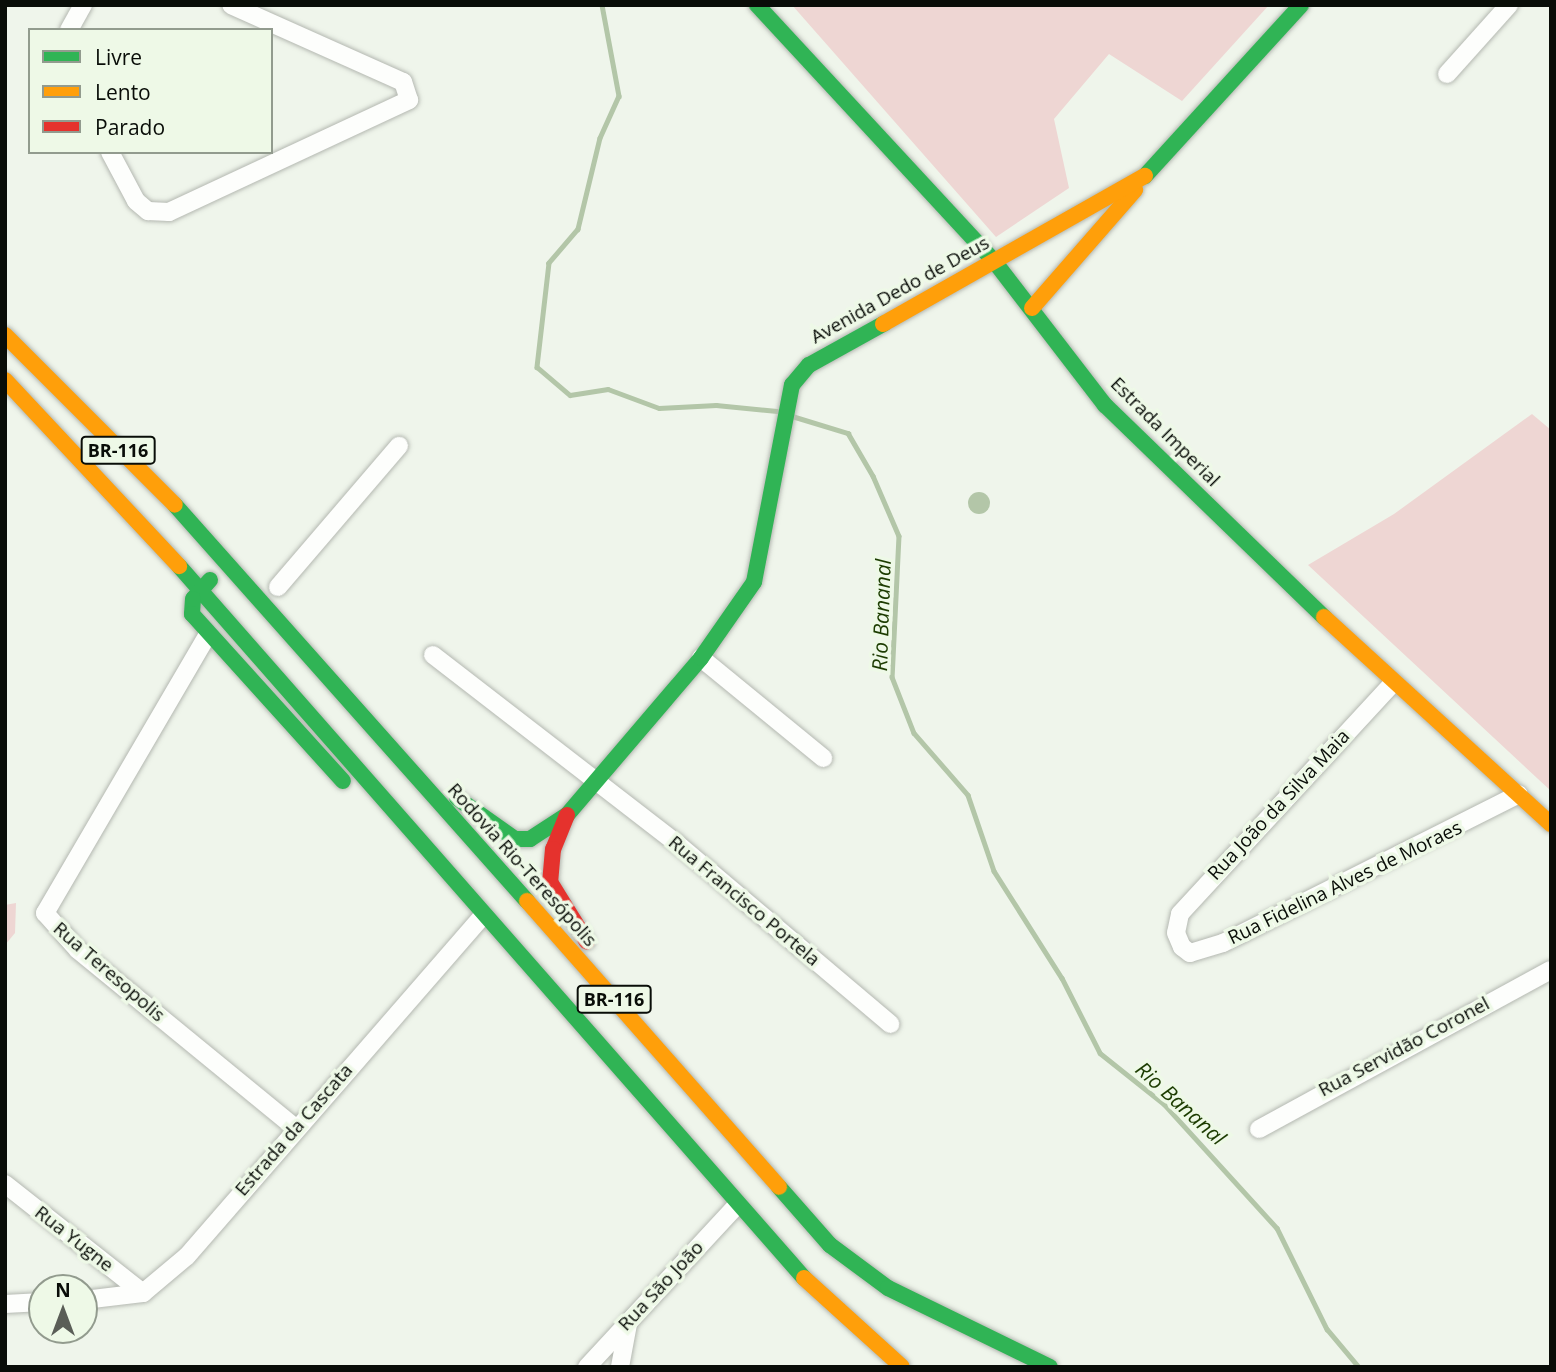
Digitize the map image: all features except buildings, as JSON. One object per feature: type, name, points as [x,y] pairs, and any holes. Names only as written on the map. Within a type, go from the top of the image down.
[{"type":"main road","name":"Estrada Imperial","points":[[757,5],[994,261],[1105,405],[1393,683],[1551,824]]},
{"type":"main road","name":"Avenida Dedo de Deus","points":[[1032,308],[1112,223],[1142,179],[1301,5]]},
{"type":"main road","name":"Avenida Dedo de Deus","points":[[567,815],[701,658],[754,582],[780,434],[792,385],[835,347],[1142,179]]},
{"type":"main road","name":"Rodovia Rio-Teresópolis","points":[[5,335],[232,564],[419,783],[600,983],[799,1212],[858,1269],[1050,1367]]},
{"type":"main road","name":"BR-116","points":[[5,380],[200,589],[481,918],[735,1207],[834,1310],[902,1367]]},
{"type":"main road","points":[[292,604],[259,570],[232,564],[200,589],[192,614],[208,636],[326,768],[406,828]]},
{"type":"main road","points":[[331,652],[356,683],[369,723]]},
{"type":"main road","points":[[419,783],[453,794],[515,839],[530,839],[567,815]]},
{"type":"main road","points":[[567,815],[553,849],[550,882],[591,947],[600,983]]},
{"type":"street","points":[[70,28],[83,5]]},
{"type":"street","points":[[111,154],[136,201],[148,211],[169,212],[409,100],[403,82],[231,5]]},
{"type":"street","points":[[1447,74],[1508,5]]},
{"type":"street","points":[[278,587],[399,446]]},
{"type":"street","name":"Rua Teresopolis","points":[[208,636],[45,913],[78,950],[294,1127]]},
{"type":"street","name":"Rua Francisco Portela","points":[[433,655],[596,781],[890,1024]]},
{"type":"street","points":[[701,658],[824,758]]},
{"type":"street","name":"Rua João da Silva Maia","points":[[1176,933],[1180,914],[1393,683]]},
{"type":"street","name":"Rua Fidelina Alves de Moraes","points":[[1176,933],[1190,953],[1223,943],[1519,794]]},
{"type":"street","name":"Estrada da Cascata","points":[[143,1293],[187,1256],[294,1127],[481,918]]},
{"type":"street","name":"Rua Servidão Coronel","points":[[1259,1129],[1551,970]]},
{"type":"street","name":"Rua Yugne","points":[[5,1185],[143,1293]]},
{"type":"street","name":"Rua São João","points":[[587,1367],[735,1207]]},
{"type":"street","points":[[98,1298],[143,1293]]},
{"type":"street","points":[[5,1304],[28,1303]]},
{"type":"street","points":[[620,1367],[629,1320]]},
{"type":"shaded area","points":[[792,5],[1269,5],[1182,101],[1109,54],[1054,119],[1069,188],[996,237]]},
{"type":"shaded area","points":[[1532,414],[1551,430],[1551,791],[1308,565],[1394,514]]},
{"type":"shaded area","points":[[979,492],[987,495],[990,503],[987,511],[979,514],[971,511],[968,503],[971,495]]},
{"type":"shaded area","points":[[16,903],[15,933],[5,945],[5,905]]},
{"type":"waterway","name":"Rio Bananal","points":[[602,5],[619,96],[600,138],[578,229],[549,263],[537,367],[570,395],[608,389],[659,408],[716,405],[777,411]]},
{"type":"waterway","name":"Rio Bananal","points":[[792,416],[848,433],[873,476],[899,536],[892,677],[914,733],[968,795],[994,871],[1062,978],[1100,1053],[1164,1104],[1277,1228],[1327,1329],[1359,1367]]},
{"type":"traffic: fast","points":[[757,5],[994,261],[1105,405],[1324,617]]},
{"type":"traffic: fast","points":[[1145,176],[1301,5]]},
{"type":"traffic: fast","points":[[567,815],[701,658],[754,582],[792,385],[809,365],[883,324]]},
{"type":"traffic: fast","points":[[175,505],[527,901]]},
{"type":"traffic: fast","points":[[179,566],[804,1278]]},
{"type":"traffic: fast","points":[[210,580],[193,599],[192,614],[343,781]]},
{"type":"traffic: fast","points":[[457,798],[515,839],[530,839],[567,815]]},
{"type":"traffic: fast","points":[[779,1187],[830,1245],[888,1288],[1050,1367]]},
{"type":"traffic: slow","points":[[883,324],[1145,176]]},
{"type":"traffic: slow","points":[[1032,308],[1135,190]]},
{"type":"traffic: slow","points":[[5,335],[175,505]]},
{"type":"traffic: slow","points":[[5,380],[179,566]]},
{"type":"traffic: slow","points":[[1324,617],[1551,824]]},
{"type":"traffic: slow","points":[[527,901],[779,1187]]},
{"type":"traffic: slow","points":[[804,1278],[902,1367]]},
{"type":"traffic: jam","points":[[567,815],[553,849],[550,882],[587,942]]}]
